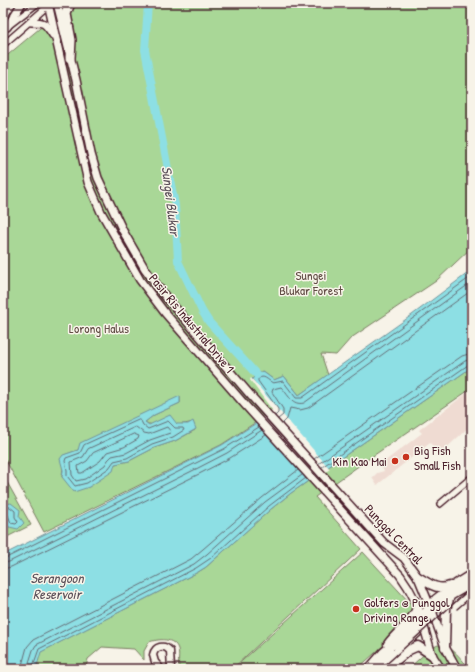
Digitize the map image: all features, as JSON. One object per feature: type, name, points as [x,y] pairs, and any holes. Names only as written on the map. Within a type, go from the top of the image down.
[{"type":"highway","points":[[70,3],[66,14],[71,40],[70,58]]},
{"type":"main road","points":[[5,28],[22,3]]},
{"type":"main road","name":"Pasir Ris Industrial Drive 1","points":[[57,3],[90,154],[98,178],[123,231],[145,270],[165,296],[252,397],[349,504]]},
{"type":"main road","name":"Pasir Ris Industrial Drive 1","points":[[49,4],[88,182],[101,212],[118,243],[140,280],[165,313],[246,406],[342,511]]},
{"type":"main road","points":[[30,22],[42,22],[46,25],[56,40]]},
{"type":"main road","name":"Punggol Central","points":[[349,504],[384,542],[404,558],[418,577],[445,647],[457,669]]},
{"type":"main road","name":"Punggol Central","points":[[342,511],[400,575],[408,587],[418,606],[432,654],[441,669]]},
{"type":"main road","points":[[372,669],[398,650],[417,633],[422,621],[436,598],[472,574]]},
{"type":"main road","points":[[418,577],[436,587],[443,589],[453,586]]},
{"type":"main road","points":[[431,608],[472,582]]},
{"type":"main road","points":[[445,647],[446,609],[450,596]]},
{"type":"main road","points":[[372,669],[384,652],[388,643],[414,617],[418,606]]},
{"type":"main road","points":[[384,652],[422,621]]},
{"type":"main road","points":[[388,668],[409,650],[418,646],[432,654]]},
{"type":"main road","points":[[388,668],[398,650]]},
{"type":"street","points":[[5,28],[38,3]]},
{"type":"street","points":[[3,45],[49,4]]},
{"type":"street","points":[[440,504],[472,477]]},
{"type":"street","points":[[161,669],[155,662],[153,655],[155,650],[161,647],[166,647],[170,651],[171,669]]},
{"type":"shaded area","points":[[472,389],[472,428],[470,426],[440,454],[430,443],[377,485],[372,478],[377,473],[384,471],[380,465],[422,433],[419,430]]},
{"type":"green space","points":[[70,3],[472,3],[472,247],[436,281],[351,338],[336,355],[321,354],[328,375],[299,395],[284,376],[274,380],[262,371],[252,379],[273,411],[221,445],[44,532],[3,455],[3,59]],"holes":[[[180,397],[180,403],[154,415],[145,422],[154,425],[176,425],[193,422],[195,430],[175,441],[154,448],[129,461],[115,464],[89,487],[62,477],[64,455],[78,450]]]},
{"type":"green space","points":[[472,367],[472,388],[315,497],[361,549],[232,669],[180,669],[179,652],[176,645],[173,642],[157,640],[149,642],[144,651],[144,660],[134,649],[102,647],[88,659],[86,667],[89,669],[7,669],[206,567],[291,493]]},
{"type":"green space","points":[[3,475],[31,525],[3,539]]},
{"type":"green space","name":"Golfers @ Punggol Driving Range","points":[[363,552],[410,603],[413,614],[410,622],[357,669],[233,669]]},
{"type":"green space","points":[[438,645],[453,650],[471,669],[408,669],[430,649]]},
{"type":"water","name":"Serangoon Reservoir","points":[[472,270],[472,367],[291,493],[206,567],[41,652],[36,669],[3,669],[3,555],[222,445],[275,411],[252,379],[262,371],[274,380],[284,376],[299,395],[412,315]]},
{"type":"water","points":[[180,396],[180,403],[154,415],[145,422],[149,425],[170,415],[177,424],[188,424],[193,421],[196,429],[175,441],[154,448],[129,461],[115,464],[113,471],[89,487],[74,492],[62,477],[63,470],[60,459],[63,455],[78,450],[80,443]]},
{"type":"water","points":[[11,503],[20,510],[19,516],[24,523],[18,529],[5,526],[3,527],[3,524],[7,522],[3,516],[3,507],[5,504]]},
{"type":"pier","points":[[251,378],[330,469],[312,481],[257,421],[272,410],[250,380]]},
{"type":"waterway","name":"Sungei Blukar","points":[[148,3],[145,50],[175,205],[178,261],[202,311],[209,322],[257,375]]},
{"type":"railway","points":[[381,669],[472,587]]},
{"type":"railway","points":[[457,609],[472,596]]},
{"type":"place","name":"Big Fish Small Fish","points":[[406,457]]},
{"type":"place","name":"Kin Kao Mai","points":[[395,461]]},
{"type":"place","name":"Golfers @ Punggol Driving Range","points":[[356,609]]},
{"type":"park label","name":"Sungei Blukar Forest","points":[[311,282]]},
{"type":"park label","name":"Lorong Halus","points":[[99,328]]}]
